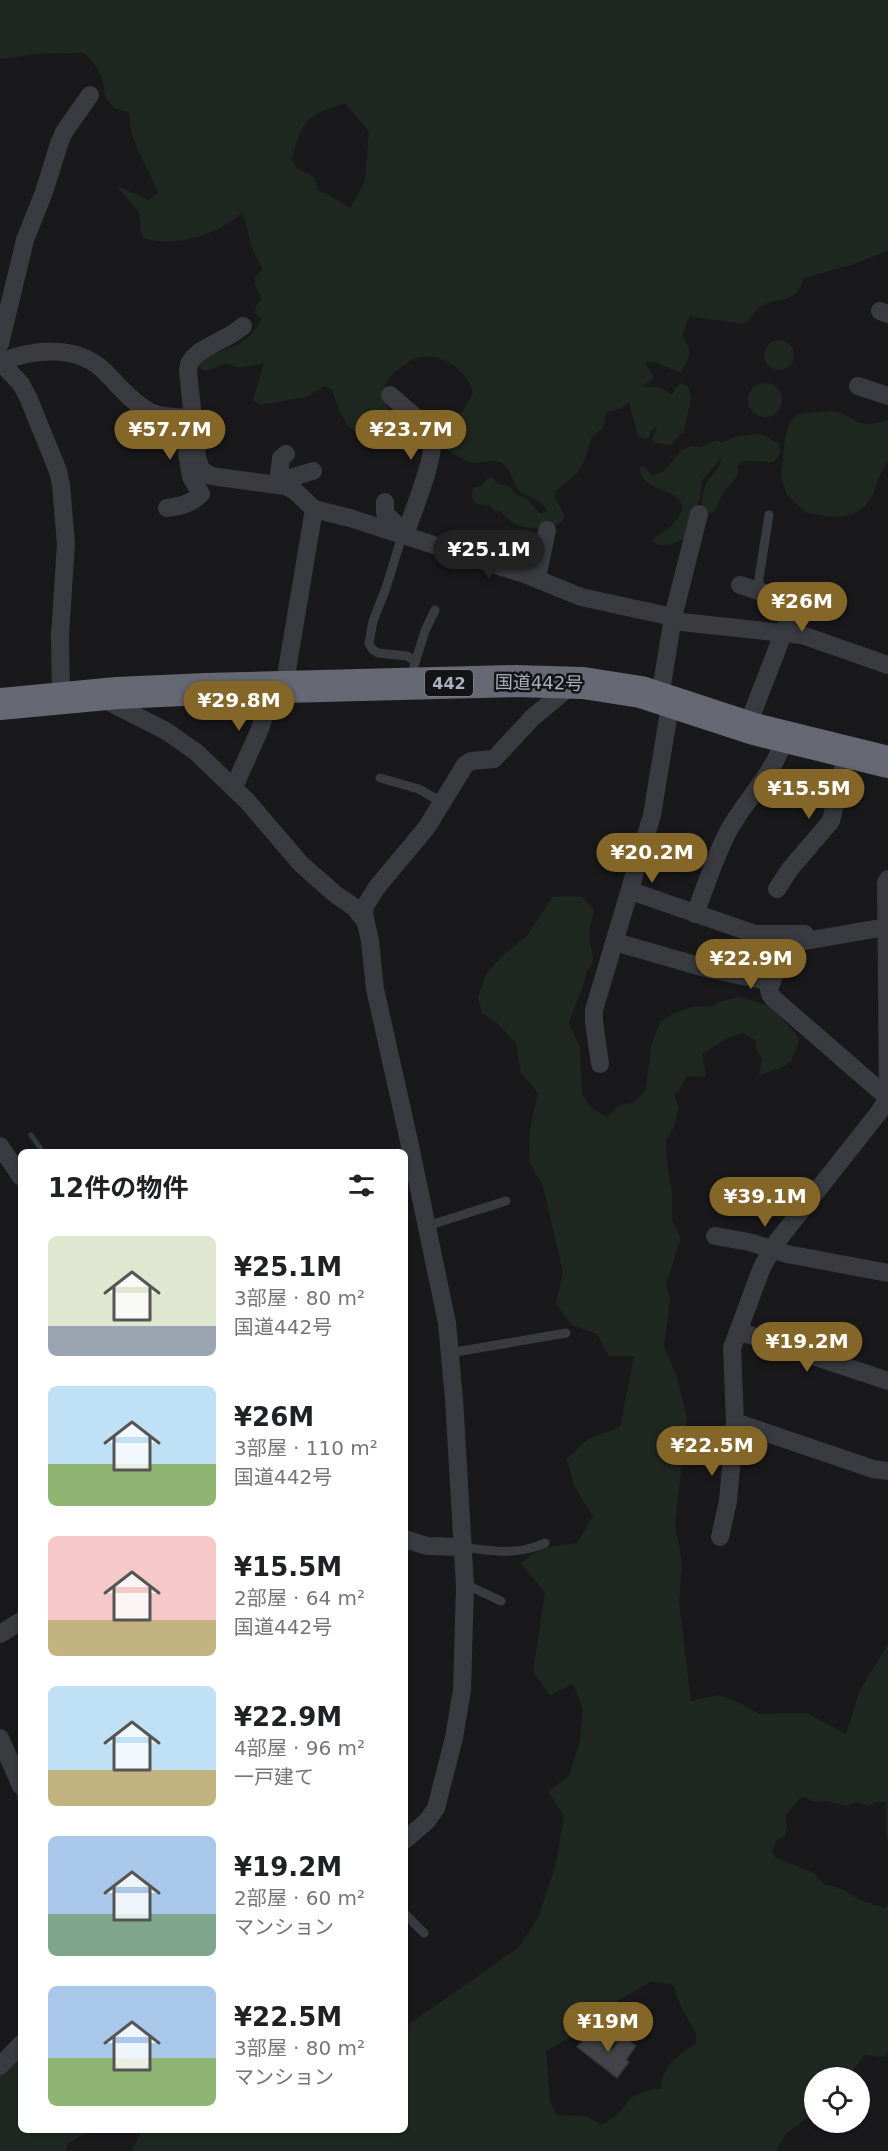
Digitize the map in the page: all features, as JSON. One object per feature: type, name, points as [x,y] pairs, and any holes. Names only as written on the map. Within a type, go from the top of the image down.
[{"type":"highway","name":"国道442号","points":[[0,705],[95,695],[196,689],[279,688],[414,672],[624,688],[665,698],[747,727],[888,762]]},
{"type":"street","points":[[61,699],[60,635],[66,544],[61,485],[28,397],[0,356],[25,240],[64,132],[90,95]]},
{"type":"street","points":[[243,326],[235,334],[199,352],[191,360],[188,371],[195,442],[200,466],[211,476],[279,483],[295,491],[314,509],[405,535],[537,578],[591,600],[672,619],[785,627],[888,665]]},
{"type":"street","points":[[0,356],[55,351],[84,358],[100,367],[145,410],[156,414],[193,418]]},
{"type":"street","points":[[858,386],[888,396]]},
{"type":"street","points":[[390,395],[428,431],[433,442],[431,460],[405,535]]},
{"type":"street","points":[[167,508],[183,506],[201,494],[191,477],[187,454],[195,442]]},
{"type":"street","points":[[279,483],[281,458],[286,454]]},
{"type":"street","points":[[279,483],[313,471]]},
{"type":"street","points":[[385,502],[385,513],[405,535]]},
{"type":"street","points":[[234,787],[279,688],[314,509]]},
{"type":"street","points":[[600,1064],[594,1010],[652,815],[672,619],[699,514]]},
{"type":"street","points":[[537,578],[547,530]]},
{"type":"street","points":[[740,585],[773,595],[792,604],[747,727]]},
{"type":"street","points":[[408,1837],[427,1821],[436,1808],[454,1738],[462,1690],[465,1584],[447,1323],[375,989],[365,906],[377,887],[421,835],[468,763],[475,760],[494,759],[532,718],[574,683]]},
{"type":"street","points":[[95,695],[115,703],[180,740],[196,752],[234,787],[301,864],[354,907],[365,921]]},
{"type":"street","points":[[695,914],[725,838],[735,819],[777,761],[785,737]]},
{"type":"street","points":[[777,889],[790,869],[831,821],[847,752]]},
{"type":"street","points":[[720,1537],[728,1501],[735,1422],[732,1348],[762,1267],[772,1249],[888,1098],[886,883],[888,879]]},
{"type":"street","points":[[631,891],[755,934],[808,934],[814,938]]},
{"type":"street","points":[[886,927],[794,942],[785,947],[769,989],[773,998],[888,1098]]},
{"type":"street","points":[[615,942],[709,969],[772,982]]},
{"type":"street","points":[[0,1146],[18,1173]]},
{"type":"street","points":[[715,1236],[749,1242],[788,1254],[888,1273]]},
{"type":"street","points":[[738,1331],[888,1381]]},
{"type":"street","points":[[735,1422],[873,1469],[888,1471]]},
{"type":"street","points":[[408,1540],[427,1546],[462,1546]]},
{"type":"street","points":[[0,1634],[18,1623]]},
{"type":"street","points":[[0,1738],[18,1779]]},
{"type":"street","points":[[0,2066],[18,2045]]},
{"type":"lane","points":[[769,515],[759,585],[773,595]]},
{"type":"lane","points":[[405,535],[373,621],[369,643],[372,649],[378,652],[407,656],[414,672]]},
{"type":"lane","points":[[785,627],[828,600]]},
{"type":"lane","points":[[414,672],[427,626],[435,610]]},
{"type":"lane","points":[[380,778],[419,789],[443,803]]},
{"type":"lane","points":[[427,1226],[506,1201]]},
{"type":"lane","points":[[450,1353],[566,1332]]},
{"type":"lane","points":[[462,1546],[514,1552],[534,1548],[544,1543]]},
{"type":"lane","points":[[465,1584],[501,1601]]},
{"type":"lane","points":[[408,1917],[424,1933]]},
{"type":"shaded area","points":[[0,0],[888,0],[888,251],[804,278],[801,287],[792,296],[762,306],[745,324],[693,317],[690,314],[682,336],[688,346],[689,354],[681,373],[655,362],[645,362],[654,378],[641,387],[659,387],[672,395],[681,383],[689,387],[691,399],[684,431],[671,445],[654,443],[652,440],[657,426],[651,431],[649,437],[645,439],[638,436],[629,403],[606,413],[603,428],[592,437],[583,464],[577,473],[556,491],[554,496],[564,514],[563,520],[548,527],[530,528],[513,522],[501,511],[494,511],[490,506],[476,504],[472,497],[473,488],[482,485],[492,477],[498,484],[509,486],[517,495],[527,499],[541,514],[547,510],[541,503],[520,491],[505,466],[497,461],[469,462],[452,454],[443,443],[444,436],[457,426],[458,416],[473,393],[466,378],[446,361],[429,356],[420,357],[395,372],[386,382],[382,395],[389,411],[385,425],[364,434],[356,432],[345,421],[331,389],[325,386],[306,397],[260,405],[253,400],[264,363],[241,367],[228,363],[205,371],[197,367],[210,355],[243,342],[262,319],[255,313],[256,306],[262,299],[255,285],[255,277],[263,270],[252,248],[243,212],[220,228],[192,238],[162,241],[144,238],[141,233],[139,212],[117,186],[149,200],[158,193],[132,134],[130,113],[114,108],[105,97],[102,78],[93,64],[84,53],[35,54],[0,59]],"holes":[[[345,103],[369,132],[365,182],[350,208],[318,191],[314,177],[297,168],[292,160],[299,136],[307,121],[331,108]]]},
{"type":"shaded area","points":[[779,340],[789,345],[794,355],[789,365],[779,370],[769,365],[764,355],[769,345]]},
{"type":"shaded area","points":[[765,383],[777,388],[782,400],[777,412],[765,417],[753,412],[748,400],[753,388]]},
{"type":"shaded area","points":[[831,411],[861,423],[888,420],[888,461],[878,479],[874,493],[865,506],[853,514],[839,517],[807,513],[787,495],[781,476],[789,423],[798,414]]},
{"type":"shaded area","points":[[761,434],[779,444],[780,454],[774,462],[742,461],[737,466],[739,471],[737,475],[724,492],[714,511],[712,513],[701,512],[705,486],[718,468],[722,457],[702,480],[700,498],[683,539],[664,545],[652,541],[673,524],[683,508],[675,496],[651,485],[639,472],[640,467],[645,467],[653,476],[664,471],[682,450],[691,446],[700,447],[717,440],[722,443],[738,436]]},
{"type":"shaded area","points":[[553,897],[582,897],[594,910],[589,935],[593,962],[587,970],[569,1023],[580,1048],[582,1094],[591,1108],[607,1117],[619,1105],[634,1103],[646,1089],[651,1047],[657,1030],[661,1021],[675,1013],[693,1007],[712,1006],[739,997],[770,1006],[796,1034],[799,1041],[791,1061],[759,1076],[762,1059],[756,1049],[756,1040],[742,1033],[726,1039],[702,1054],[706,1077],[687,1076],[679,1091],[674,1094],[679,1107],[674,1127],[666,1140],[667,1163],[672,1193],[672,1221],[681,1238],[666,1285],[670,1300],[664,1346],[677,1378],[687,1418],[675,1525],[682,1562],[679,1602],[691,1701],[719,1695],[760,1714],[806,1713],[846,1734],[860,1690],[888,1644],[888,1843],[885,1802],[876,1802],[869,1806],[856,1802],[847,1806],[826,1801],[815,1802],[802,1796],[785,1816],[787,1825],[785,1836],[776,1841],[772,1851],[776,1858],[814,1873],[823,1884],[844,1890],[860,1900],[884,1908],[888,1905],[888,2052],[884,2057],[864,2055],[855,2067],[804,2067],[804,2120],[787,2133],[777,2148],[778,2151],[132,2151],[141,2133],[408,2133],[408,2025],[518,1948],[538,1918],[556,1864],[564,1816],[548,1791],[569,1776],[580,1741],[583,1710],[573,1684],[550,1695],[533,1672],[545,1592],[520,1563],[542,1548],[577,1543],[593,1517],[574,1486],[567,1459],[588,1439],[620,1427],[634,1356],[609,1356],[597,1334],[572,1325],[556,1304],[563,1272],[543,1187],[530,1163],[529,1134],[538,1093],[521,1073],[516,1043],[498,1024],[482,1013],[478,997],[487,973],[503,955],[526,937]],"holes":[[[652,1981],[673,1985],[681,2007],[696,2033],[696,2043],[668,2067],[661,2089],[653,2089],[632,2097],[617,2115],[602,2125],[585,2116],[557,2115],[550,2101],[546,2051],[576,2034],[577,2020],[597,2013]]]},
{"type":"shaded area","points":[[18,2050],[18,2133],[86,2133],[67,2144],[67,2151],[0,2151],[0,2053]]},
{"type":"building","points":[[592,2030],[612,2049],[622,2035],[636,2046],[626,2060],[629,2062],[617,2078],[577,2047]]},
{"type":"waterway","points":[[31,1135],[41,1149]]}]
